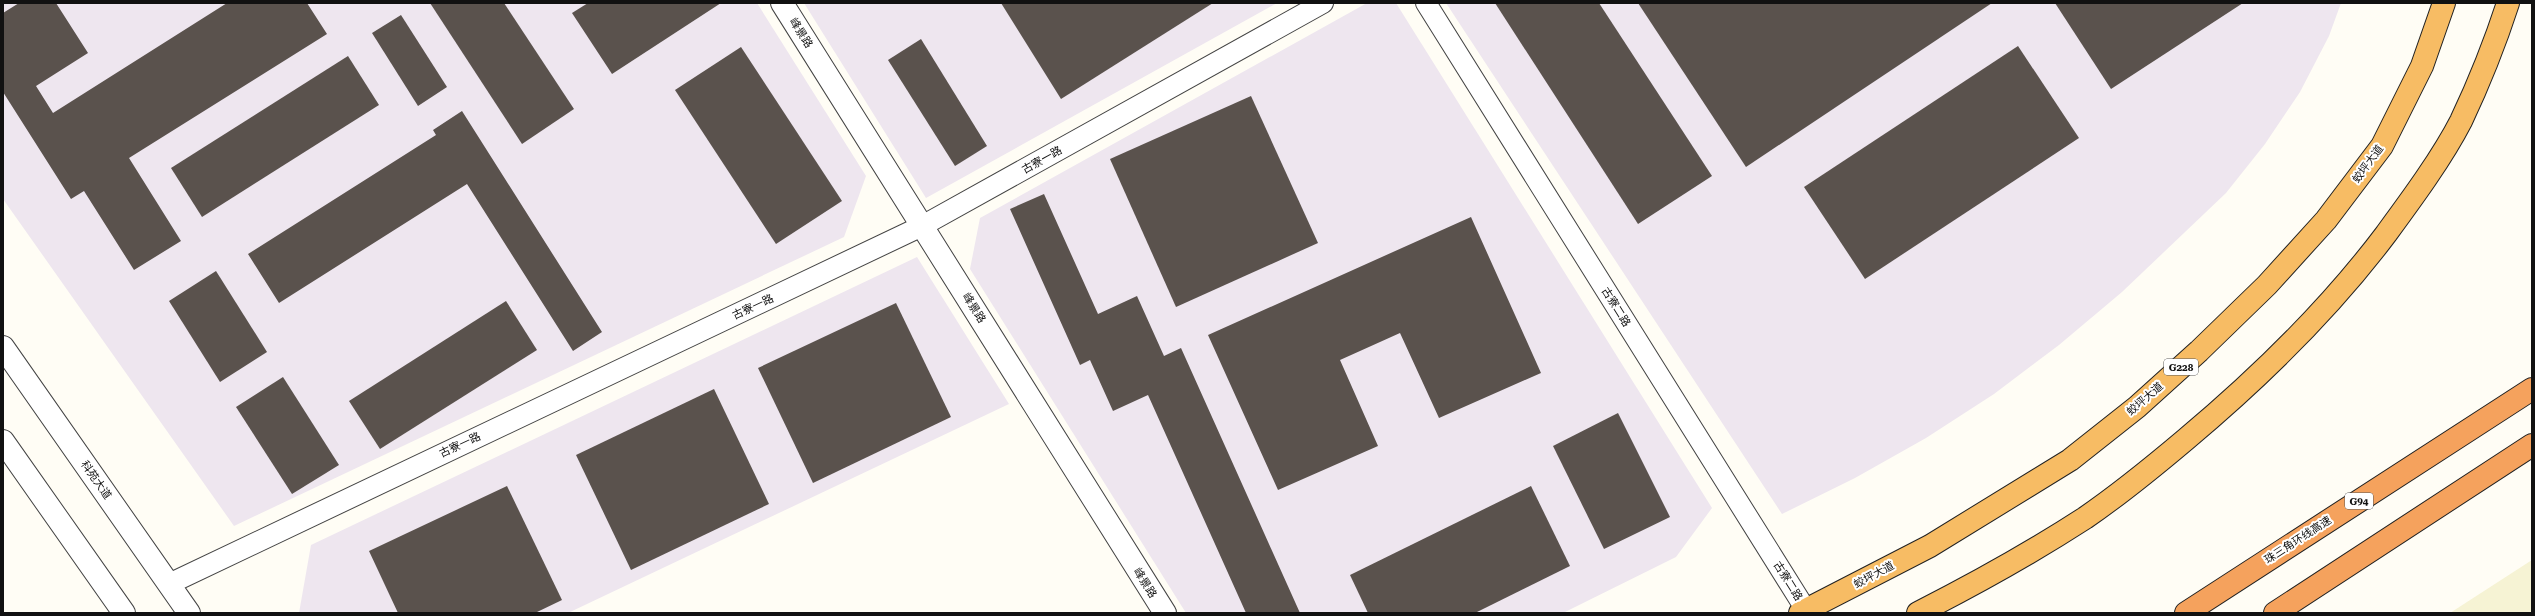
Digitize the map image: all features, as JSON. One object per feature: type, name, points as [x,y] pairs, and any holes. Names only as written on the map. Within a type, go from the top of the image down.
[{"type":"highway","name":"蛟坪大道","points":[[1803,612],[1930,546],[2070,460],[2137,407],[2205,345],[2267,285],[2326,220],[2382,146],[2422,66],[2444,3]]},
{"type":"highway","points":[[1918,613],[2011,564],[2086,517],[2155,464],[2224,407],[2295,340],[2357,272],[2407,206],[2436,161],[2460,122],[2494,46],[2508,3]]},
{"type":"highway","name":"珠三角环线高速","points":[[2186,613],[2532,389]]},
{"type":"highway","points":[[2275,613],[2532,446]]},
{"type":"street","name":"峰景路","points":[[782,3],[1164,613]]},
{"type":"street","name":"古寮一路","points":[[169,584],[922,226],[1323,3]]},
{"type":"street","name":"古寮二路","points":[[1426,3],[1803,612]]},
{"type":"street","name":"科苑大道","points":[[3,346],[189,613]]},
{"type":"street","points":[[3,441],[124,613]]},
{"type":"shaded area","points":[[3,3],[757,3],[866,176],[844,237],[234,526],[3,199]]},
{"type":"shaded area","points":[[804,3],[1277,3],[926,198]]},
{"type":"shaded area","points":[[1367,3],[1396,3],[1712,508],[1676,557],[1563,613],[1186,613],[970,269],[980,218]]},
{"type":"shaded area","points":[[1446,3],[2341,3],[2329,36],[2300,92],[2265,144],[2226,193],[2122,292],[2059,345],[1994,394],[1926,438],[1855,478],[1782,514]]},
{"type":"shaded area","points":[[917,257],[1009,404],[568,613],[299,613],[311,545]]},
{"type":"shaded area","points":[[2532,560],[2532,613],[2450,613]]},
{"type":"building","points":[[19,3],[56,3],[88,53],[36,86],[53,113],[227,3],[307,3],[327,34],[129,158],[181,241],[134,270],[84,191],[71,199],[3,92],[3,13]]},
{"type":"building","points":[[430,3],[504,3],[574,109],[522,144]]},
{"type":"building","points":[[588,3],[721,3],[612,74],[572,13]]},
{"type":"building","points":[[1001,3],[1213,3],[1061,99]]},
{"type":"building","points":[[1495,3],[1599,3],[1712,176],[1638,224]]},
{"type":"building","points":[[1638,3],[1992,3],[1746,167]]},
{"type":"building","points":[[2055,3],[2243,3],[2111,89]]},
{"type":"building","points":[[401,15],[447,87],[418,106],[372,33]]},
{"type":"building","points":[[921,39],[987,146],[955,166],[888,60]]},
{"type":"building","points":[[2018,46],[2079,138],[1865,279],[1804,187]]},
{"type":"building","points":[[741,47],[842,201],[776,244],[675,90]]},
{"type":"building","points":[[348,56],[379,105],[202,217],[171,168]]},
{"type":"building","points":[[1251,96],[1318,243],[1176,307],[1110,159]]},
{"type":"building","points":[[462,111],[602,332],[573,351],[467,184],[279,303],[248,254],[436,135],[433,130]]},
{"type":"building","points":[[1044,194],[1098,314],[1137,296],[1164,356],[1181,348],[1300,613],[1246,613],[1148,395],[1113,411],[1090,360],[1080,365],[1010,209]]},
{"type":"building","points":[[1471,217],[1541,373],[1439,418],[1400,333],[1340,360],[1378,446],[1278,490],[1208,335]]},
{"type":"building","points":[[216,271],[267,352],[220,382],[169,301]]},
{"type":"building","points":[[506,301],[537,350],[380,449],[349,401]]},
{"type":"building","points":[[896,303],[951,417],[813,483],[758,368]]},
{"type":"building","points":[[283,377],[339,465],[292,494],[236,407]]},
{"type":"building","points":[[714,389],[769,504],[631,570],[576,455]]},
{"type":"building","points":[[1618,413],[1670,517],[1604,549],[1553,446]]},
{"type":"building","points":[[507,486],[562,600],[535,613],[398,613],[369,551]]},
{"type":"building","points":[[1531,486],[1570,566],[1475,613],[1368,613],[1350,575]]}]
